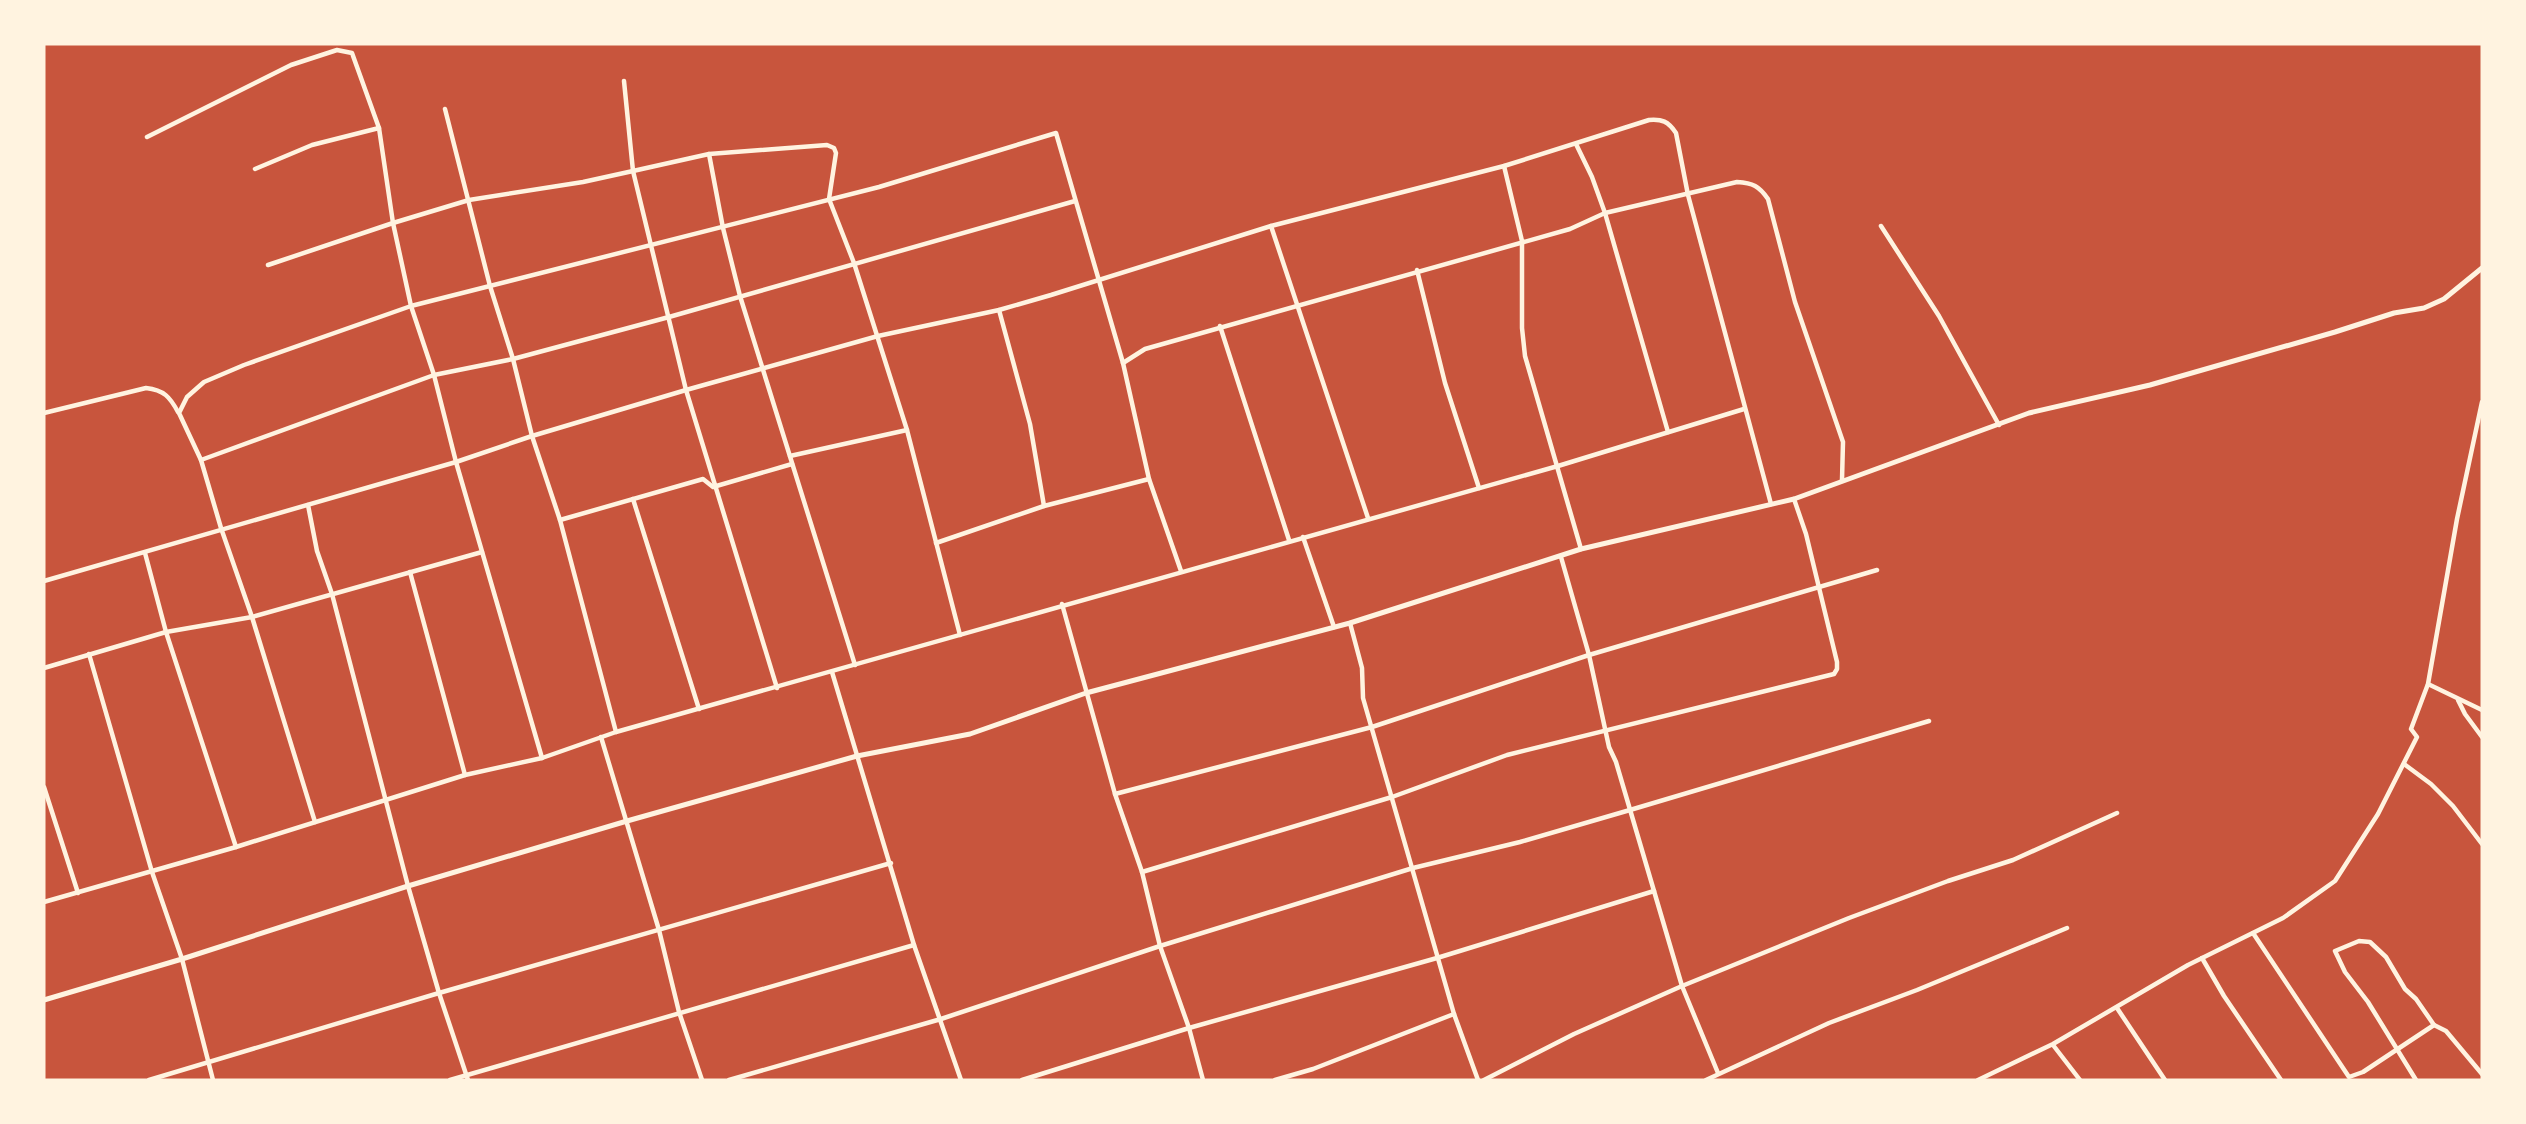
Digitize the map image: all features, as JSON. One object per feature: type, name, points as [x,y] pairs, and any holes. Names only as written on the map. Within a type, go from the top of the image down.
[{"type":"street","points":[[148,137],[290,65],[337,50],[352,53],[379,128],[393,223],[411,306],[434,375],[456,462],[542,758]]},
{"type":"street","points":[[624,81],[634,171],[685,390],[777,688]]},
{"type":"street","points":[[445,109],[490,286],[513,359],[532,436],[560,520],[616,732]]},
{"type":"street","points":[[44,581],[456,462],[685,390],[878,336],[999,310],[1271,226],[1504,166],[1648,120],[1662,119],[1671,124],[1676,133],[1688,195],[1771,504]]},
{"type":"street","points":[[255,169],[312,145],[379,128]]},
{"type":"street","points":[[178,413],[187,397],[204,383],[244,365],[411,306],[879,187],[1056,133],[1123,363],[1149,479],[1181,571]]},
{"type":"street","points":[[1576,144],[1605,213],[1668,432]]},
{"type":"street","points":[[268,265],[470,200],[583,182],[709,154],[831,145],[836,153],[829,199],[854,263],[907,430],[960,635]]},
{"type":"street","points":[[709,154],[723,228],[740,296],[855,665]]},
{"type":"street","points":[[1504,166],[1522,241],[1522,328],[1525,356],[1581,550]]},
{"type":"street","points":[[1123,363],[1145,349],[1417,270],[1570,229],[1605,213],[1737,183],[1752,183],[1760,188],[1768,200],[1795,302],[1843,442],[1842,480]]},
{"type":"street","points":[[201,460],[434,375],[513,359],[669,317],[1074,201]]},
{"type":"street","points":[[1271,226],[1368,518]]},
{"type":"street","points":[[1881,226],[1939,316],[1998,425]]},
{"type":"street","points":[[44,1000],[626,821],[857,756],[970,734],[1086,693],[1350,623],[1581,550],[1794,499],[2029,413],[2150,385],[2394,313],[2424,308],[2444,299],[2482,268]]},
{"type":"street","points":[[1417,270],[1445,383],[1479,488]]},
{"type":"street","points":[[999,310],[1031,424],[1044,506]]},
{"type":"street","points":[[1220,326],[1289,540]]},
{"type":"street","points":[[44,413],[146,388],[159,389],[170,397],[201,460],[315,822]]},
{"type":"street","points":[[1978,1080],[2053,1045],[2202,958],[2283,918],[2335,881],[2378,814],[2417,737],[2411,729],[2428,684],[2457,519],[2482,402]]},
{"type":"street","points":[[44,902],[236,847],[465,775],[542,758],[616,732],[1558,466],[1744,409]]},
{"type":"street","points":[[790,456],[907,430]]},
{"type":"street","points":[[713,487],[792,464]]},
{"type":"street","points":[[560,520],[703,479],[713,487]]},
{"type":"street","points":[[936,543],[1044,506],[1149,479]]},
{"type":"street","points":[[633,499],[699,709]]},
{"type":"street","points":[[1142,872],[1392,797],[1507,755],[1834,674],[1837,663],[1806,534],[1794,499]]},
{"type":"street","points":[[308,505],[317,551],[332,594],[408,886],[467,1078]]},
{"type":"street","points":[[1303,537],[1334,627]]},
{"type":"street","points":[[44,668],[166,632],[252,617],[482,552]]},
{"type":"street","points":[[145,553],[166,632],[236,847]]},
{"type":"street","points":[[1561,557],[1589,655],[1609,747],[1616,762],[1682,986],[1718,1073]]},
{"type":"street","points":[[1115,794],[1372,727],[1589,655],[1877,570]]},
{"type":"street","points":[[410,572],[465,775]]},
{"type":"street","points":[[1062,604],[1115,794],[1142,872],[1160,946],[1189,1028],[1203,1080]]},
{"type":"street","points":[[1350,623],[1362,668],[1363,698],[1437,958],[1454,1014],[1481,1080],[1574,1034],[1682,986],[1849,918],[2013,860],[2117,813]]},
{"type":"street","points":[[89,654],[152,872],[182,959],[213,1080]]},
{"type":"street","points":[[832,672],[915,945],[961,1080]]},
{"type":"street","points":[[2428,684],[2482,710]]},
{"type":"street","points":[[2458,699],[2482,737]]},
{"type":"street","points":[[729,1080],[941,1019],[1160,946],[1413,868],[1520,842],[1929,721]]},
{"type":"street","points":[[601,737],[659,930],[679,1012],[702,1080]]},
{"type":"street","points":[[2404,764],[2431,784],[2453,806],[2482,844]]},
{"type":"street","points":[[44,787],[78,893]]},
{"type":"street","points":[[149,1080],[439,993],[891,863]]},
{"type":"street","points":[[1022,1080],[1654,891]]},
{"type":"street","points":[[1708,1080],[1829,1023],[2067,928]]},
{"type":"street","points":[[2253,933],[2350,1079],[2434,1025]]},
{"type":"street","points":[[2416,1080],[2368,1002],[2345,972],[2335,951],[2359,941],[2370,942],[2386,957],[2404,989],[2416,999],[2434,1025],[2446,1031],[2482,1074]]},
{"type":"street","points":[[450,1080],[467,1078],[679,1012],[915,945]]},
{"type":"street","points":[[2202,958],[2224,996],[2281,1080]]},
{"type":"street","points":[[2117,1008],[2165,1080]]},
{"type":"street","points":[[1275,1080],[1313,1069],[1454,1014]]},
{"type":"street","points":[[2053,1045],[2080,1080]]}]
